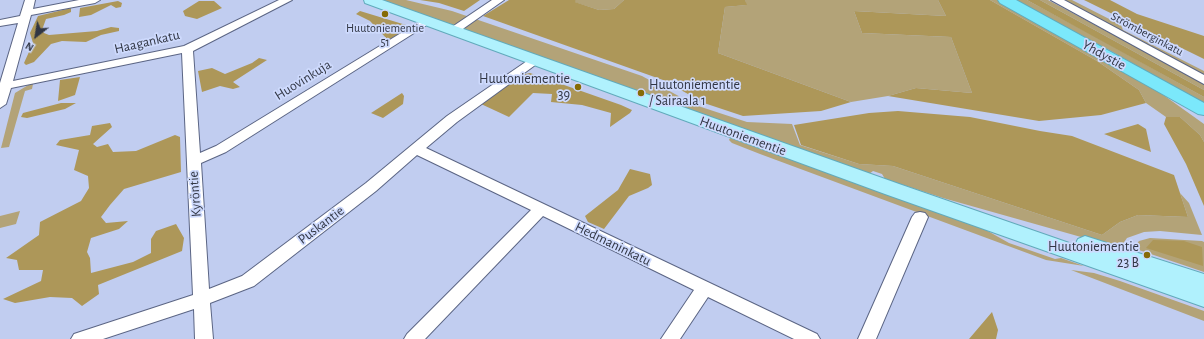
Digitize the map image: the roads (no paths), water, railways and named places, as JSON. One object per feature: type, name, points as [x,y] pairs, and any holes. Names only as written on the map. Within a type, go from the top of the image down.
[{"type":"highway","name":"Yhdystie","points":[[1005,0],[1197,107],[1204,116]]},
{"type":"main road","name":"Huutoniementie","points":[[370,0],[892,189],[1204,298]]},
{"type":"main road","name":"Huutoniementie","points":[[892,189],[1003,218],[1204,282]]},
{"type":"street","points":[[0,104],[30,0]]},
{"type":"street","points":[[0,23],[96,0]]},
{"type":"street","name":"Haagankatu","points":[[5,86],[187,49],[287,0]]},
{"type":"street","points":[[453,31],[499,0]]},
{"type":"street","name":"Strömberginkatu","points":[[1056,0],[1204,80]]},
{"type":"street","name":"Huovinkuja","points":[[193,162],[221,149],[428,21]]},
{"type":"street","name":"Kyröntie","points":[[187,49],[193,162],[203,299],[204,339]]},
{"type":"street","name":"Puskantie","points":[[80,339],[203,299],[248,281],[371,187],[452,119],[534,60]]},
{"type":"street","name":"Hedmaninkatu","points":[[416,149],[811,339]]},
{"type":"street","points":[[413,339],[541,209]]},
{"type":"street","points":[[867,339],[920,217]]},
{"type":"street","points":[[670,339],[705,288]]},
{"type":"place","name":"Huutoniementie 51","points":[[385,14]]},
{"type":"place","name":"Huutoniementie 39","points":[[578,87]]},
{"type":"place","name":"Huutoniementie / Sairaala 1","points":[[641,93]]},
{"type":"place","name":"Huutoniementie 23 B","points":[[1147,255]]}]
